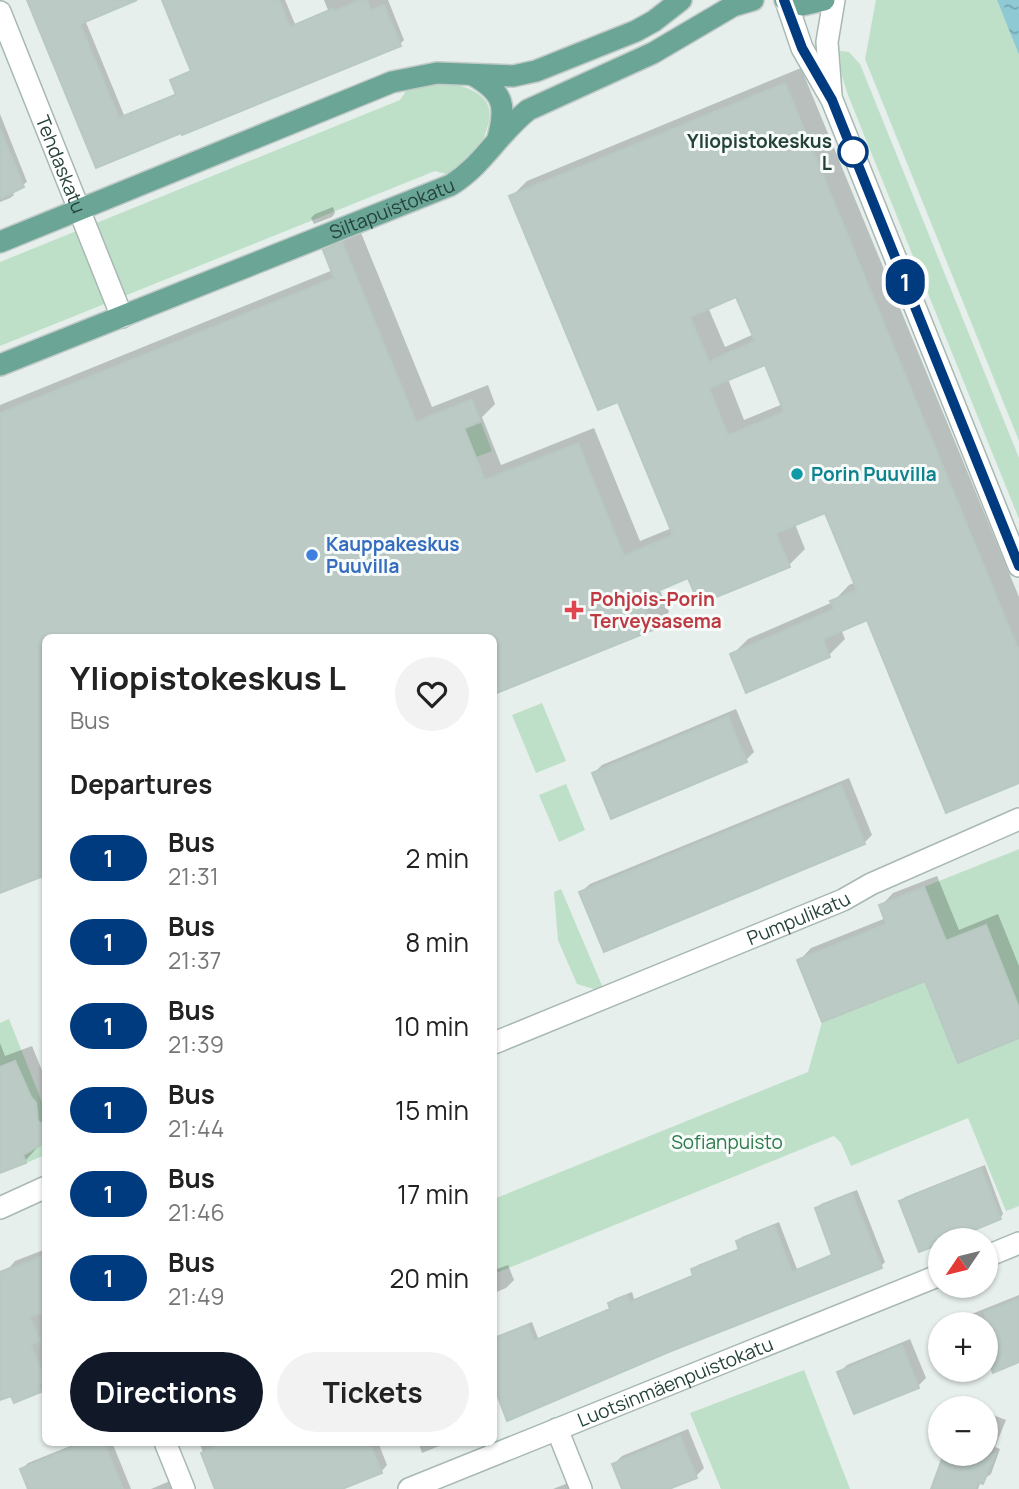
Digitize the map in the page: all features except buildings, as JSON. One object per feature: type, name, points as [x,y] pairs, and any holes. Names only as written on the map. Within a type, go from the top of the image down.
[{"type":"main road","points":[[0,242],[392,82],[428,74],[513,76],[536,71],[636,31],[681,0]]},
{"type":"main road","name":"Siltapuistokatu","points":[[0,365],[451,185],[477,166],[511,123],[528,110],[653,53],[733,6],[753,0]]},
{"type":"main road","points":[[785,0],[802,5],[824,0]]},
{"type":"main road","points":[[471,74],[492,86],[502,101],[504,118],[498,138]]},
{"type":"street","points":[[785,0],[802,48],[832,100],[1019,566]]},
{"type":"street","points":[[832,100],[827,42],[834,0]]},
{"type":"street","name":"Tehdaskatu","points":[[0,12],[122,317]]},
{"type":"street","name":"Pumpulikatu","points":[[497,1042],[843,900],[871,884],[1019,820]]},
{"type":"street","points":[[0,1208],[42,1189]]},
{"type":"street","points":[[998,1252],[1019,1243]]},
{"type":"street","name":"Luotsinmäenpuistokatu","points":[[409,1489],[928,1280]]},
{"type":"street","points":[[557,1429],[581,1489]]},
{"type":"street","points":[[167,1446],[184,1489]]},
{"type":"green space","points":[[876,0],[997,0],[1019,55],[1019,441],[865,59]]},
{"type":"green space","points":[[840,51],[849,52],[860,64],[1019,458],[1019,519],[848,95],[841,73]]},
{"type":"green space","points":[[430,82],[464,87],[482,97],[488,105],[490,115],[480,146],[450,175],[435,171],[0,346],[0,262],[400,100],[408,88]]},
{"type":"green space","points":[[481,423],[492,451],[476,457],[465,429]]},
{"type":"green space","points":[[542,703],[566,761],[536,773],[512,715]]},
{"type":"green space","points":[[566,784],[585,830],[559,842],[539,795]]},
{"type":"green space","points":[[1019,849],[1019,1008],[986,926],[946,941],[924,887]]},
{"type":"green space","points":[[561,889],[603,988],[597,990],[577,984],[558,940],[554,892]]},
{"type":"green space","name":"Sofianpuisto","points":[[925,981],[958,1063],[1019,1038],[1019,1206],[1006,1211],[968,1118],[851,1166],[841,1143],[834,1136],[497,1273],[497,1198],[808,1072],[822,1022]]},
{"type":"green space","points":[[9,1019],[42,1102],[42,1156],[26,1163],[0,1098],[0,1023]]},
{"type":"green space","points":[[804,1370],[850,1489],[721,1489],[690,1413]]},
{"type":"water","points":[[997,0],[1019,0],[1019,55]]},
{"type":"bus line","name":"1","points":[[784,0],[802,48],[832,100],[1019,566]]},
{"type":"place","name":"Yliopistokeskus L","points":[[853,152]]},
{"type":"place","name":"Porin Puuvilla","points":[[797,474]]},
{"type":"place","name":"Kauppakeskus Puuvilla","points":[[312,555]]},
{"type":"place","name":"Pohjois-Porin Terveysasema","points":[[574,610]]}]
